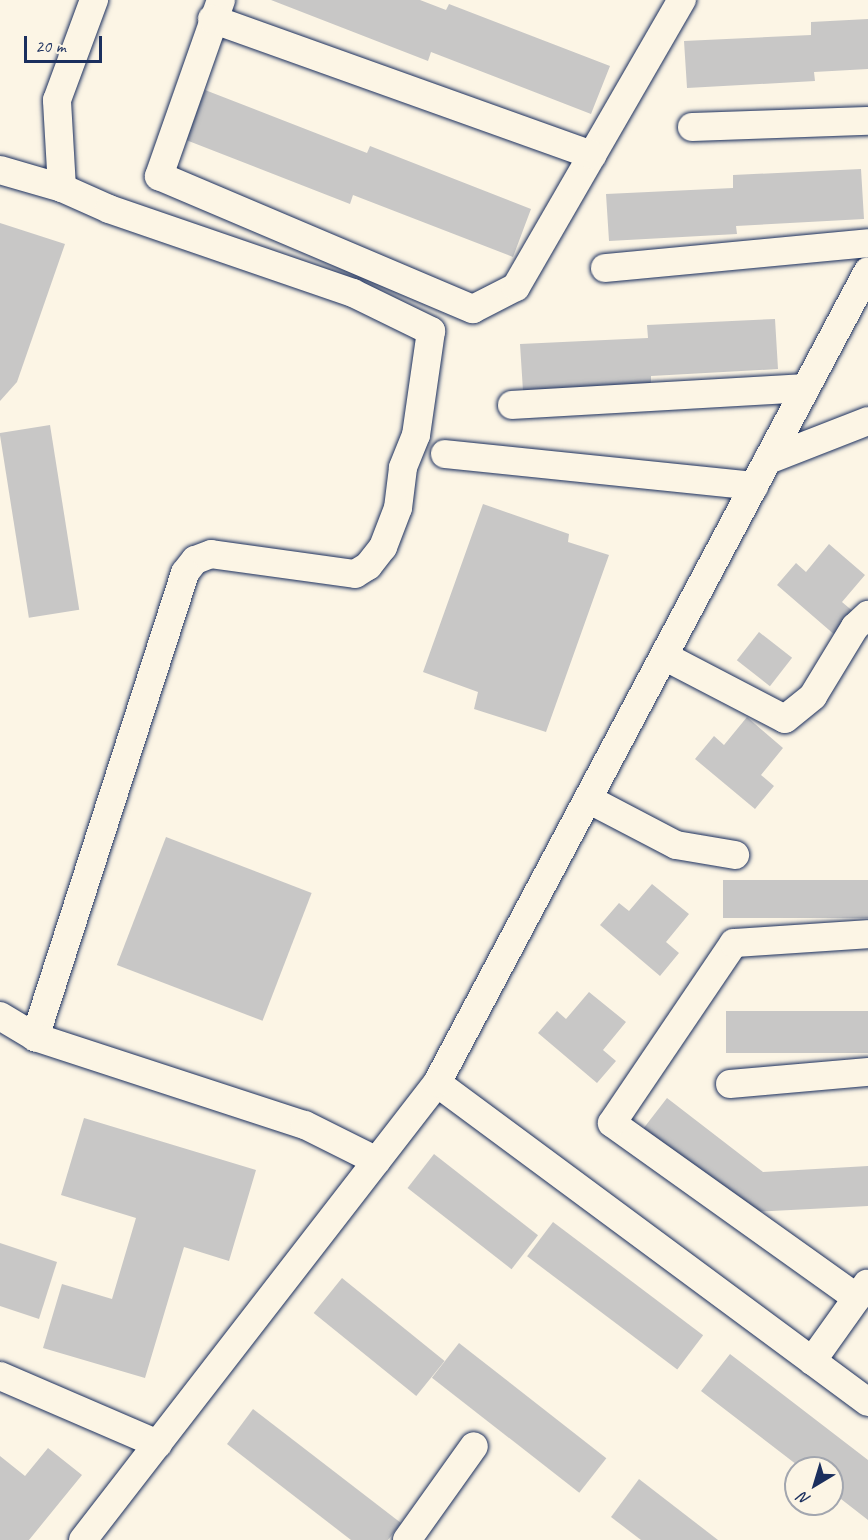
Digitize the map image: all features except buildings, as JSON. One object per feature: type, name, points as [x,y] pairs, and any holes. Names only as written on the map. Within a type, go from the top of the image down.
[{"type":"street","points":[[62,188],[57,100],[94,0]]},
{"type":"street","points":[[592,155],[217,10],[159,176],[473,309],[516,287],[592,155],[678,1]]},
{"type":"street","points":[[692,127],[868,121]]},
{"type":"street","points":[[0,170],[62,188],[109,209],[353,293],[431,331],[416,435],[404,468],[398,508],[382,547],[368,566],[355,574],[211,554],[195,560],[185,573],[35,1037]]},
{"type":"street","points":[[605,268],[868,243]]},
{"type":"street","points":[[83,1540],[437,1083],[868,271]]},
{"type":"street","points":[[512,405],[806,388]]},
{"type":"street","points":[[768,460],[868,421]]},
{"type":"street","points":[[445,454],[754,486]]},
{"type":"street","points":[[664,656],[785,719],[813,696],[855,627],[868,615]]},
{"type":"street","points":[[588,799],[676,845],[735,855]]},
{"type":"street","points":[[812,1360],[862,1290],[612,1123],[734,943],[868,934]]},
{"type":"street","points":[[0,1016],[35,1037],[305,1125],[377,1161]]},
{"type":"street","points":[[730,1084],[868,1072]]},
{"type":"street","points":[[437,1083],[868,1402]]},
{"type":"street","points":[[0,1376],[158,1444]]},
{"type":"street","points":[[407,1540],[474,1446]]}]
